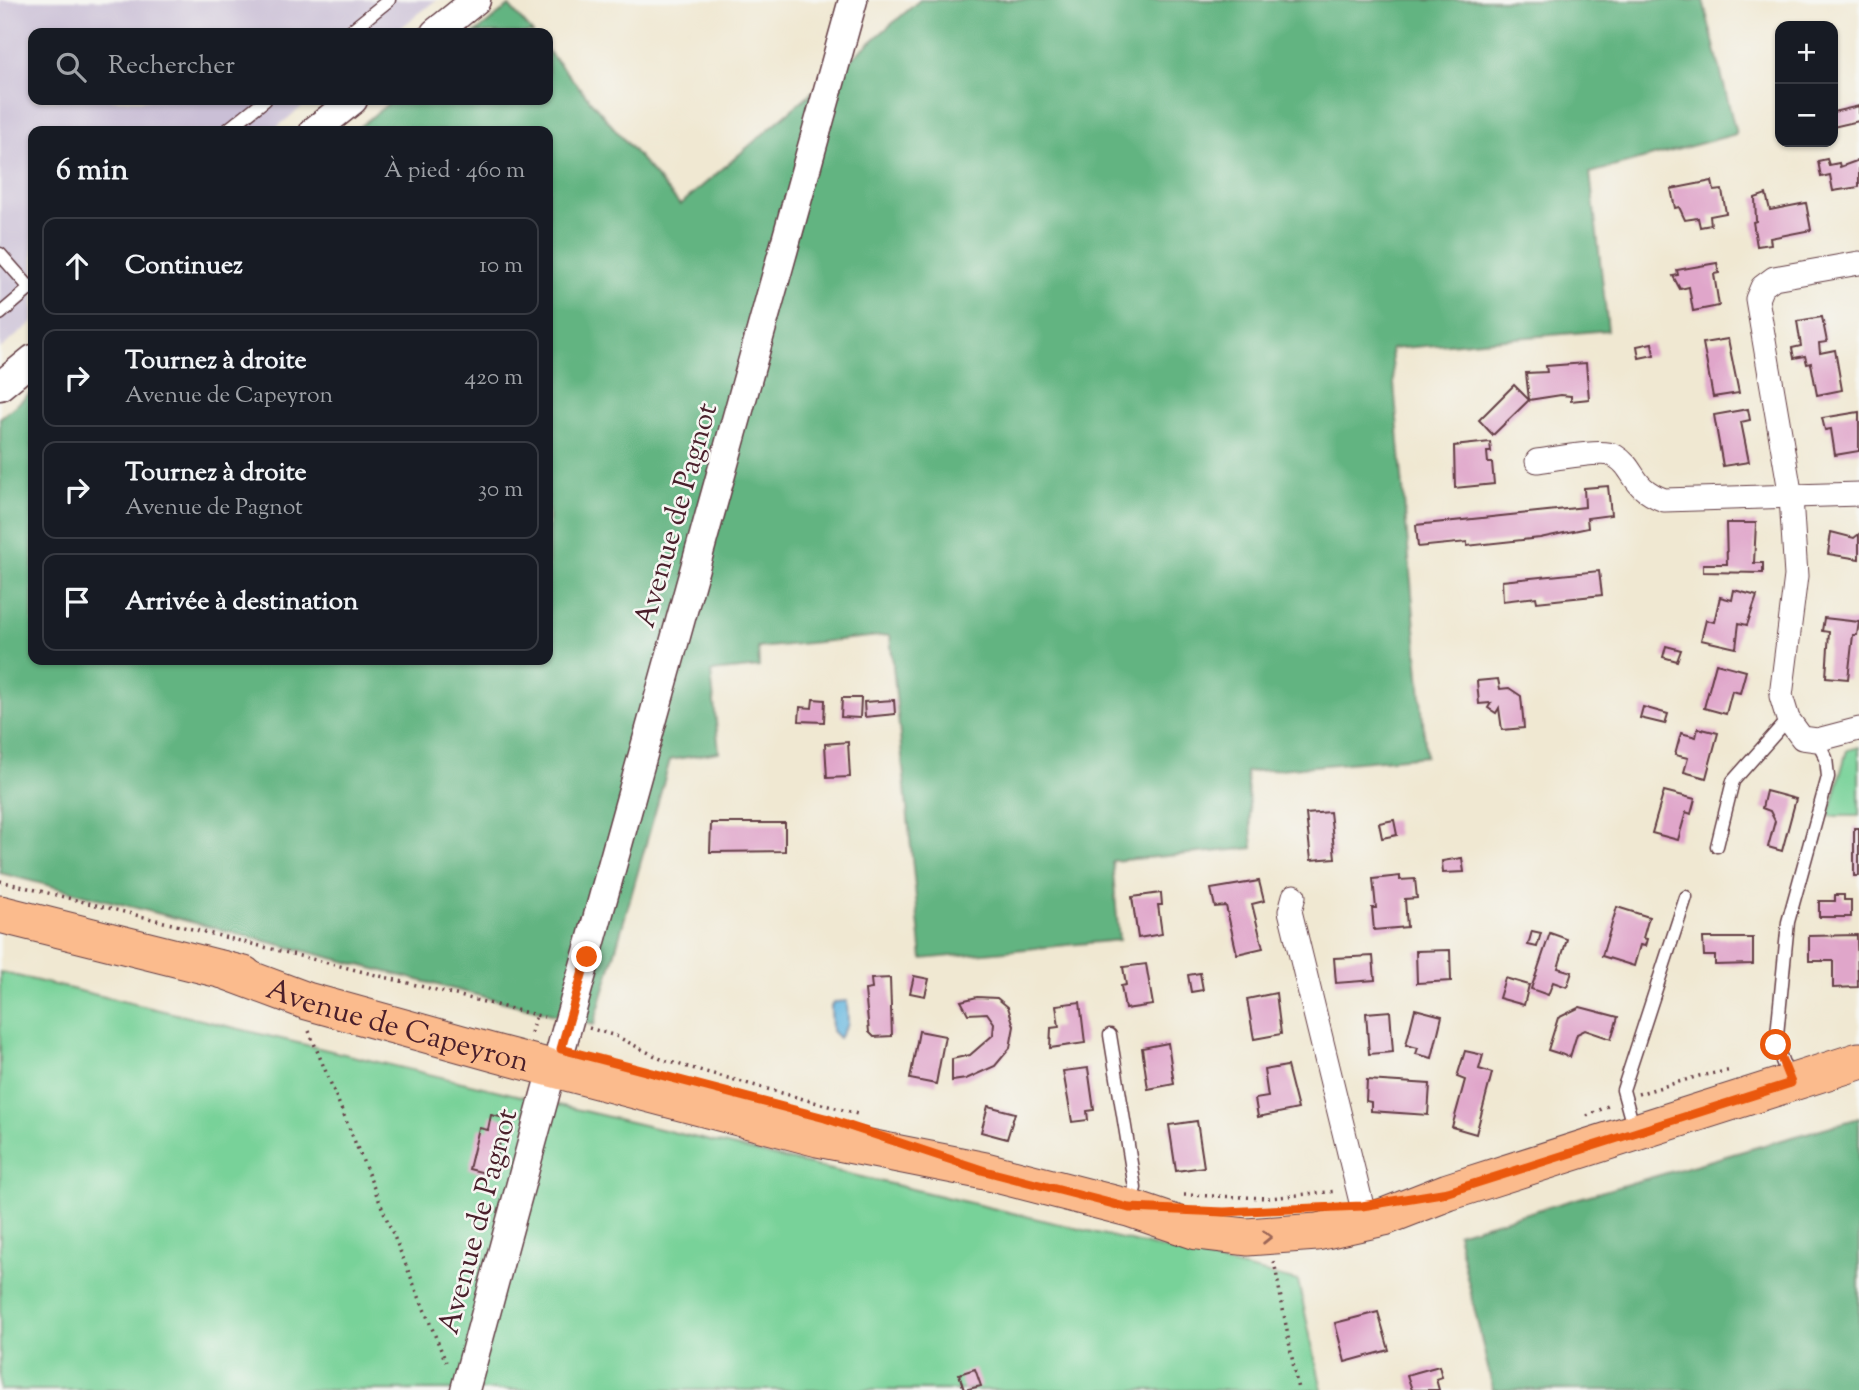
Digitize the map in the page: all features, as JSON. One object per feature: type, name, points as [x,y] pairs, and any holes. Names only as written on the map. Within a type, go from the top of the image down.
[{"type":"main road","name":"Avenue de Capeyron","points":[[0,914],[221,969],[554,1045],[825,1118],[985,1171],[1129,1208],[1197,1231],[1272,1237],[1350,1226],[1406,1210],[1448,1192],[1636,1135],[1859,1061]]},
{"type":"main road","name":"Avenue de Capeyron","points":[[1129,1208],[1259,1212],[1362,1206],[1448,1192]]},
{"type":"street","points":[[441,28],[476,0]]},
{"type":"street","name":"Avenue de Pagnot","points":[[466,1390],[554,1045],[853,0]]},
{"type":"street","points":[[320,126],[347,105]]},
{"type":"street","points":[[1859,263],[1774,278],[1762,287],[1757,299],[1791,497],[1796,576],[1781,696],[1788,719],[1802,738],[1817,740],[1859,729]]},
{"type":"street","points":[[0,387],[28,363]]},
{"type":"street","points":[[1537,461],[1608,453],[1622,462],[1640,489],[1664,500],[1859,494]]},
{"type":"street","points":[[1294,896],[1290,911],[1362,1206]]},
{"type":"lane","points":[[354,28],[389,0]]},
{"type":"lane","points":[[232,126],[259,105]]},
{"type":"lane","points":[[0,254],[28,283]]},
{"type":"lane","points":[[0,314],[28,290]]},
{"type":"lane","points":[[1717,846],[1733,781],[1788,719]]},
{"type":"lane","points":[[1791,1083],[1776,1045],[1788,922],[1828,777],[1826,758],[1817,740]]},
{"type":"lane","points":[[1636,1135],[1623,1090],[1686,897]]},
{"type":"lane","points":[[1110,1035],[1135,1188],[1129,1208]]},
{"type":"path","points":[[0,881],[554,1045]]},
{"type":"path","points":[[309,1031],[447,1364]]},
{"type":"path","points":[[1272,1237],[1274,1264],[1298,1390]]},
{"type":"shaded area","points":[[0,0],[436,0],[400,28],[28,28],[28,105],[305,105],[278,126],[28,126],[28,326],[0,349]]},
{"type":"green space","points":[[920,0],[1703,0],[1736,134],[1590,173],[1608,330],[1391,349],[1426,756],[1246,772],[1253,848],[1112,861],[1119,940],[922,959],[890,635],[758,648],[759,667],[711,672],[719,752],[670,760],[594,1025],[0,873],[0,418],[28,395],[28,665],[553,665],[553,126],[360,126],[387,105],[553,105],[553,57],[680,205]]},
{"type":"green space","points":[[509,6],[529,28],[481,28]]},
{"type":"green space","points":[[1859,747],[1859,816],[1829,816],[1847,750]]},
{"type":"green space","points":[[0,972],[1298,1281],[1322,1390],[0,1390]]},
{"type":"green space","points":[[1859,1118],[1859,1390],[1493,1390],[1457,1233]]},
{"type":"water","points":[[847,1001],[848,1024],[839,1038],[832,1031],[831,1006],[835,1002]]},
{"type":"building","points":[[1859,106],[1859,121],[1838,126],[1838,111]]},
{"type":"building","points":[[1827,159],[1829,165],[1839,163],[1840,167],[1859,160],[1859,187],[1833,191],[1830,175],[1821,177],[1818,161]]},
{"type":"building","points":[[1712,181],[1714,191],[1722,190],[1726,213],[1710,216],[1711,225],[1700,227],[1698,218],[1685,220],[1679,207],[1675,208],[1671,189]]},
{"type":"building","points":[[1766,194],[1770,210],[1806,203],[1811,230],[1770,238],[1771,244],[1757,246],[1753,222],[1756,221],[1755,198]]},
{"type":"building","points":[[1717,263],[1719,273],[1714,274],[1719,306],[1693,311],[1689,287],[1680,289],[1673,276],[1678,275],[1677,270]]},
{"type":"building","points":[[1822,317],[1827,342],[1819,343],[1820,353],[1835,350],[1842,390],[1817,395],[1811,363],[1807,364],[1805,356],[1794,358],[1792,348],[1801,346],[1797,321]]},
{"type":"building","points":[[1728,339],[1739,393],[1713,397],[1703,343]]},
{"type":"building","points":[[1652,343],[1654,355],[1639,358],[1637,346]]},
{"type":"building","points":[[1586,363],[1589,399],[1571,401],[1571,396],[1561,395],[1529,400],[1526,373],[1547,372],[1546,366]]},
{"type":"building","points":[[1514,385],[1529,400],[1493,435],[1479,420]]},
{"type":"building","points":[[1748,409],[1750,420],[1741,422],[1749,462],[1723,466],[1714,415]]},
{"type":"building","points":[[1859,412],[1859,451],[1835,455],[1831,429],[1825,430],[1822,418]]},
{"type":"building","points":[[1490,442],[1488,463],[1492,463],[1494,484],[1455,488],[1454,446]]},
{"type":"building","points":[[1608,486],[1611,515],[1587,518],[1588,528],[1540,538],[1467,546],[1467,542],[1418,547],[1416,525],[1585,507],[1584,488]]},
{"type":"building","points":[[1726,523],[1756,523],[1754,563],[1763,563],[1763,573],[1703,572],[1703,564],[1727,564]]},
{"type":"building","points":[[1831,532],[1854,538],[1859,534],[1859,559],[1828,554]]},
{"type":"building","points":[[1599,571],[1602,595],[1537,602],[1536,597],[1503,601],[1502,581]]},
{"type":"building","points":[[1734,590],[1757,596],[1747,625],[1739,623],[1736,648],[1701,640],[1706,620],[1714,622],[1720,597],[1732,600]]},
{"type":"building","points":[[1824,618],[1859,622],[1857,635],[1853,635],[1848,679],[1826,677],[1829,632],[1822,631]]},
{"type":"building","points":[[1666,646],[1681,650],[1677,661],[1663,657]]},
{"type":"building","points":[[1716,663],[1746,671],[1740,693],[1732,691],[1726,714],[1704,708]]},
{"type":"building","points":[[1498,679],[1500,689],[1509,688],[1521,696],[1524,728],[1502,730],[1499,708],[1496,713],[1488,708],[1491,703],[1479,704],[1477,681]]},
{"type":"building","points":[[842,698],[861,698],[860,718],[841,717]]},
{"type":"building","points":[[813,699],[825,700],[824,722],[799,721],[800,707],[812,708]]},
{"type":"building","points":[[894,700],[895,714],[865,717],[864,702]]},
{"type":"building","points":[[1643,707],[1668,714],[1665,724],[1640,718]]},
{"type":"building","points":[[1698,728],[1718,733],[1706,778],[1684,772],[1688,758],[1675,755],[1681,733],[1696,737]]},
{"type":"building","points":[[848,742],[850,777],[827,778],[825,744]]},
{"type":"building","points":[[1664,791],[1695,799],[1691,814],[1686,812],[1678,840],[1652,833]]},
{"type":"building","points":[[1766,791],[1796,799],[1782,851],[1768,847],[1775,821],[1770,811],[1762,808]]},
{"type":"building","points":[[1330,812],[1335,858],[1311,860],[1306,814]]},
{"type":"building","points":[[1394,820],[1397,835],[1382,838],[1379,823]]},
{"type":"building","points":[[711,823],[785,823],[785,851],[710,852]]},
{"type":"building","points":[[1854,828],[1859,828],[1859,876],[1854,876]]},
{"type":"building","points":[[1462,858],[1464,872],[1443,873],[1442,861]]},
{"type":"building","points":[[1400,876],[1400,880],[1415,879],[1417,898],[1405,899],[1407,927],[1374,930],[1372,908],[1376,908],[1373,879]]},
{"type":"building","points":[[1259,881],[1264,901],[1252,904],[1263,948],[1237,954],[1226,906],[1215,907],[1211,889]]},
{"type":"building","points":[[1161,893],[1162,905],[1158,905],[1162,934],[1138,938],[1132,897]]},
{"type":"building","points":[[1835,895],[1844,895],[1844,900],[1851,900],[1851,917],[1819,917],[1819,901],[1835,901]]},
{"type":"building","points":[[1617,907],[1649,917],[1643,938],[1647,939],[1645,946],[1640,945],[1634,966],[1602,956]]},
{"type":"building","points":[[1532,931],[1541,933],[1537,947],[1528,945]]},
{"type":"building","points":[[1550,933],[1567,939],[1558,968],[1572,972],[1567,987],[1553,982],[1548,995],[1531,989]]},
{"type":"building","points":[[1857,935],[1858,987],[1833,988],[1833,961],[1809,961],[1809,936]]},
{"type":"building","points":[[1703,938],[1753,938],[1753,964],[1715,965],[1715,956],[1704,956]]},
{"type":"building","points":[[1450,950],[1451,981],[1417,983],[1416,951]]},
{"type":"building","points":[[1373,956],[1375,980],[1336,983],[1334,958]]},
{"type":"building","points":[[1146,964],[1153,1005],[1125,1009],[1121,986],[1126,985],[1123,967]]},
{"type":"building","points":[[1200,973],[1203,990],[1191,992],[1188,975]]},
{"type":"building","points":[[914,976],[929,979],[925,996],[910,993]]},
{"type":"building","points":[[890,978],[892,1036],[874,1037],[869,1032],[865,990],[872,989],[871,979]]},
{"type":"building","points":[[1505,978],[1529,985],[1524,1005],[1499,998]]},
{"type":"building","points":[[1276,993],[1281,1034],[1254,1039],[1247,999]]},
{"type":"building","points":[[977,997],[997,998],[1008,1007],[1014,1026],[1010,1048],[995,1066],[966,1079],[952,1081],[952,1059],[970,1055],[993,1035],[994,1023],[987,1013],[968,1014],[961,1001]]},
{"type":"building","points":[[1080,1002],[1085,1043],[1050,1048],[1051,1028],[1059,1027],[1056,1005]]},
{"type":"building","points":[[1580,1007],[1618,1017],[1611,1039],[1585,1030],[1577,1034],[1570,1057],[1548,1050],[1558,1018]]},
{"type":"building","points":[[1415,1009],[1442,1016],[1432,1058],[1416,1054],[1418,1048],[1406,1045]]},
{"type":"building","points":[[1390,1011],[1393,1052],[1369,1054],[1366,1013]]},
{"type":"building","points":[[919,1031],[945,1036],[936,1084],[910,1079]]},
{"type":"building","points":[[1168,1043],[1174,1084],[1148,1089],[1142,1048]]},
{"type":"building","points":[[1465,1051],[1483,1055],[1479,1069],[1492,1073],[1476,1134],[1452,1127],[1465,1080],[1457,1077]]},
{"type":"building","points":[[1287,1066],[1298,1109],[1258,1117],[1255,1099],[1268,1097],[1264,1070]]},
{"type":"building","points":[[1088,1068],[1094,1110],[1087,1111],[1088,1120],[1072,1122],[1063,1071]]},
{"type":"building","points":[[1367,1080],[1430,1084],[1428,1115],[1371,1111],[1371,1102],[1366,1101]]},
{"type":"building","points":[[988,1106],[1015,1113],[1007,1139],[981,1132]]},
{"type":"building","points":[[491,1115],[505,1118],[493,1175],[469,1169],[479,1128],[488,1130]]},
{"type":"building","points":[[1197,1121],[1204,1167],[1176,1171],[1169,1125]]},
{"type":"building","points":[[1378,1312],[1389,1350],[1345,1362],[1335,1323]]},
{"type":"building","points":[[1439,1366],[1442,1377],[1436,1379],[1439,1390],[1412,1390],[1407,1375]]},
{"type":"building","points":[[975,1369],[981,1386],[964,1390],[959,1374]]},
{"type":"route","points":[[587,957],[561,1049],[825,1118],[985,1171],[1129,1208],[1271,1212],[1362,1206],[1448,1192],[1636,1135],[1791,1083],[1776,1045]]}]
